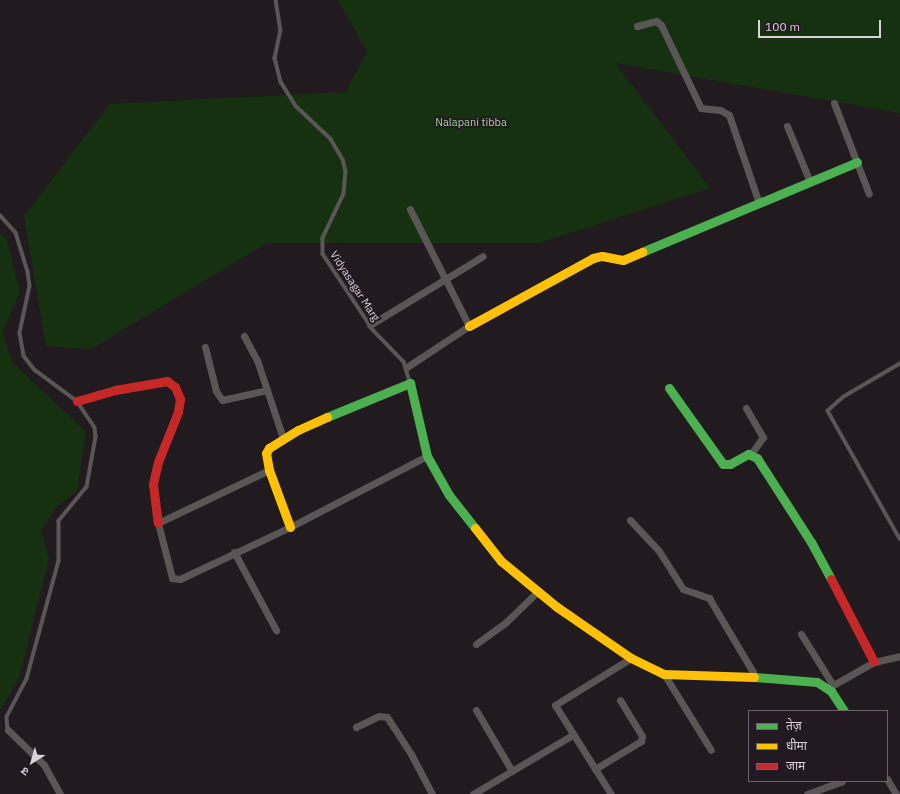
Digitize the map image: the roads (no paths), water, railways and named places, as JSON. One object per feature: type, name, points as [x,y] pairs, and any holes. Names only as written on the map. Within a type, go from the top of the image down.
[{"type":"street","points":[[637,26],[656,21],[661,25],[701,108],[720,110],[729,115],[759,203]]},
{"type":"street","points":[[834,103],[869,194]]},
{"type":"street","points":[[787,126],[810,182]]},
{"type":"street","points":[[407,367],[469,326],[593,258],[602,256],[623,260],[857,162]]},
{"type":"street","points":[[410,209],[469,326]]},
{"type":"street","points":[[370,325],[484,256]]},
{"type":"street","points":[[244,336],[257,360],[283,438]]},
{"type":"street","points":[[205,347],[216,391],[222,400],[267,390]]},
{"type":"street","points":[[77,402],[115,390],[167,381],[175,387],[180,399],[178,412],[158,462],[153,484],[158,523],[169,574],[174,579],[180,579],[234,552],[290,527],[427,456]]},
{"type":"street","points":[[290,527],[269,470],[266,453],[271,445],[283,438],[384,392],[410,383],[427,456],[449,495],[487,545],[537,592],[631,658],[664,674],[809,680],[831,686],[874,662],[900,656]]},
{"type":"street","points":[[669,388],[723,464],[730,464],[751,454],[763,437],[746,408]]},
{"type":"street","points":[[751,454],[757,458],[780,491],[811,542],[874,662]]},
{"type":"street","points":[[158,523],[269,470]]},
{"type":"street","points":[[630,520],[662,555],[683,589],[689,593],[705,595],[709,598],[756,677]]},
{"type":"street","points":[[234,552],[276,630]]},
{"type":"street","points":[[476,644],[505,623],[537,592]]},
{"type":"street","points":[[801,634],[831,686],[841,710]]},
{"type":"street","points":[[611,794],[555,705],[631,658]]},
{"type":"street","points":[[664,674],[711,750]]},
{"type":"street","points":[[595,769],[641,741],[642,736],[620,700]]},
{"type":"street","points":[[476,710],[512,771]]},
{"type":"street","points":[[356,727],[379,716],[387,717],[411,754],[432,794]]},
{"type":"street","points":[[8,730],[44,765],[60,794]]},
{"type":"street","points":[[473,794],[574,734]]},
{"type":"street","points":[[888,780],[896,794]]},
{"type":"street","points":[[807,794],[839,782]]},
{"type":"lane","name":"Vidyasagar Marg","points":[[276,0],[281,30],[275,58],[281,82],[296,106],[330,139],[343,160],[346,171],[344,194],[323,238],[323,254],[370,325],[407,367]]},
{"type":"lane","points":[[0,215],[16,233],[28,272],[30,286],[20,333],[24,356],[35,370],[77,402],[96,432],[88,483],[84,492],[68,508],[59,521],[59,561],[28,679],[7,717],[8,730]]},
{"type":"lane","points":[[900,364],[844,397],[828,411],[900,539]]},
{"type":"lane","points":[[407,367],[410,383]]},
{"type":"park label","name":"Nalapani tibba","points":[[471,122]]}]
